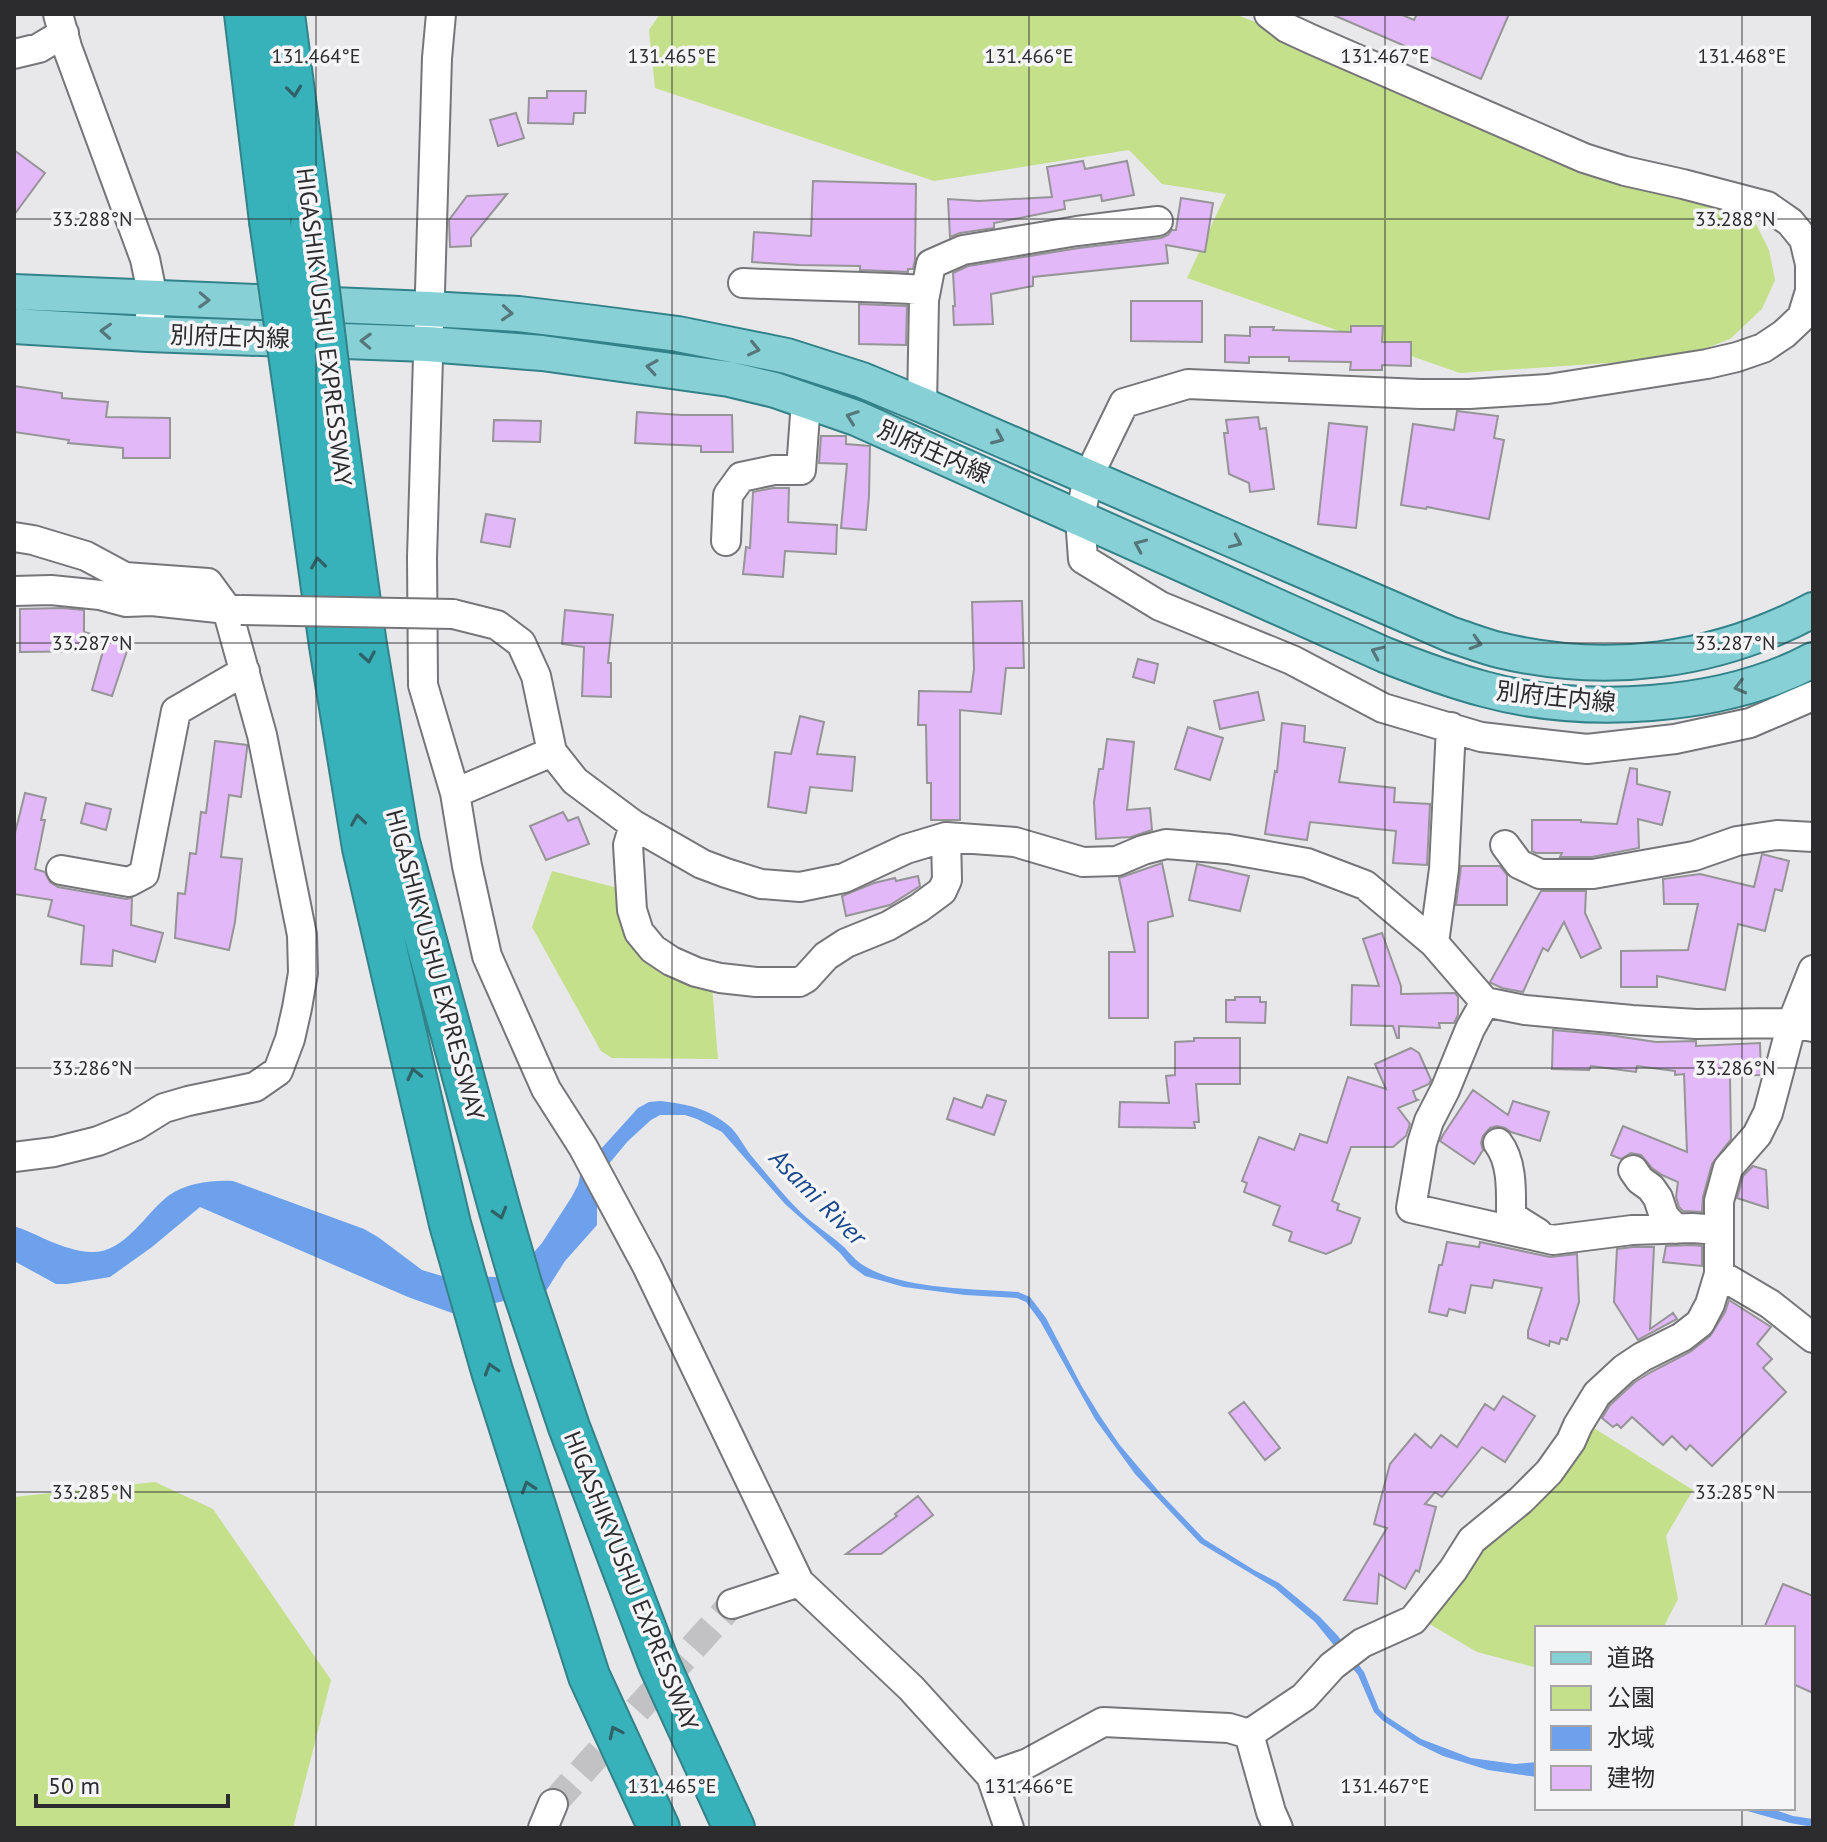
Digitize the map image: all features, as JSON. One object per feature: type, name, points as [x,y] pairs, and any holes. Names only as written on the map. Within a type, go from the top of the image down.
[{"type":"highway","name":"HIGASHIKYUSHU EXPRESSWAY","points":[[245,14],[270,221],[316,412],[366,645],[399,842],[521,1284],[569,1427],[659,1664],[734,1828]]},
{"type":"highway","name":"HIGASHIKYUSHU EXPRESSWAY","points":[[284,14],[311,225],[316,412],[330,646],[363,848],[431,1150],[470,1298],[514,1444],[589,1676],[659,1828]]},
{"type":"main road","name":"別府庄内線","points":[[14,292],[519,314],[678,334],[787,356],[847,375],[922,405],[1452,635],[1499,650],[1547,659],[1597,663],[1647,661],[1698,654],[1747,640],[1786,625],[1813,610]]},
{"type":"main road","name":"別府庄内線","points":[[14,326],[427,344],[542,353],[729,379],[775,390],[856,418],[1385,655],[1486,690],[1594,705],[1651,703],[1703,696],[1751,684],[1813,660]]},
{"type":"street","points":[[441,14],[427,344],[422,557],[423,685],[455,793],[487,956],[546,1089],[616,1205],[799,1582],[911,1688],[991,1776],[1009,1828]]},
{"type":"street","points":[[1269,14],[1287,28],[1313,40],[1584,158],[1767,206],[1790,222],[1804,239],[1811,278],[1807,304],[1802,317],[1784,334],[1763,348],[1737,357],[1548,389],[1420,394],[1188,384],[1124,403],[1088,477],[1080,518],[1083,559],[1160,606],[1292,660],[1383,708],[1481,737],[1587,749],[1675,739],[1750,723],[1813,696]]},
{"type":"street","points":[[14,54],[39,48],[61,24]]},
{"type":"street","points":[[61,24],[145,259],[153,298],[148,334]]},
{"type":"street","points":[[922,405],[926,290],[931,264],[963,250],[1158,221]]},
{"type":"street","points":[[743,283],[926,290]]},
{"type":"street","points":[[726,541],[728,495],[741,477],[774,470],[801,470],[806,401]]},
{"type":"street","points":[[14,537],[86,556],[125,577],[208,583],[234,610],[302,935],[303,973],[290,1039],[278,1071],[255,1087],[164,1108],[135,1126],[98,1141],[54,1152],[14,1157]]},
{"type":"street","points":[[14,591],[51,590],[100,595],[126,602],[152,601],[234,610],[453,614],[497,625],[521,643],[536,676],[552,752],[575,781],[634,825],[702,864],[761,884],[800,887],[844,878],[906,849],[946,837],[1015,842],[1083,862],[1117,861],[1166,844],[1228,849],[1307,863],[1365,885],[1434,943],[1485,1002],[1525,1010],[1632,1020],[1803,1025]]},
{"type":"street","points":[[61,870],[129,882],[144,874],[176,711],[245,671]]},
{"type":"street","points":[[1434,943],[1444,869],[1451,727]]},
{"type":"street","points":[[455,793],[552,752]]},
{"type":"street","points":[[634,825],[628,845],[632,910],[639,932],[653,949],[696,972],[756,982],[799,982],[826,956],[846,943],[888,926],[942,891],[947,880],[946,837]]},
{"type":"street","points":[[1505,845],[1519,864],[1540,874],[1593,874],[1694,856],[1737,841],[1777,835],[1813,837]]},
{"type":"street","points":[[1249,1734],[1304,1697],[1332,1666],[1362,1643],[1413,1620],[1453,1570],[1472,1540],[1521,1500],[1549,1472],[1571,1441],[1597,1394],[1624,1369],[1682,1337],[1700,1323],[1710,1304],[1719,1274],[1719,1201],[1728,1168],[1757,1135],[1768,1113],[1803,1025],[1813,970]]},
{"type":"street","points":[[1485,1002],[1429,1121],[1411,1208],[1553,1240],[1632,1230],[1719,1230]]},
{"type":"street","points":[[1498,1143],[1505,1152],[1511,1216],[1553,1240]]},
{"type":"street","points":[[1633,1170],[1651,1188],[1664,1216],[1676,1229]]},
{"type":"street","points":[[1719,1274],[1770,1304],[1813,1338]]},
{"type":"street","points":[[732,1604],[799,1582]]},
{"type":"street","points":[[991,1776],[1028,1763],[1103,1722],[1229,1728],[1249,1734]]},
{"type":"street","points":[[1249,1734],[1278,1828]]},
{"type":"green space","points":[[660,14],[1235,14],[1754,220],[1769,250],[1775,280],[1762,309],[1730,339],[1680,358],[1460,373],[1187,278],[1226,194],[1162,184],[1129,150],[934,181],[655,88],[649,30]]},
{"type":"green space","points":[[552,871],[626,890],[628,913],[712,985],[718,1059],[612,1058],[601,1051],[532,927]]},
{"type":"green space","points":[[1589,1425],[1693,1490],[1666,1536],[1678,1599],[1664,1626],[1535,1626],[1535,1667],[1477,1652],[1426,1622],[1486,1537]]},
{"type":"green space","points":[[155,1482],[213,1509],[331,1680],[293,1828],[14,1828],[14,1497]]},
{"type":"water","points":[[649,1102],[696,1108],[728,1125],[793,1204],[868,1268],[920,1284],[1018,1292],[1030,1297],[1046,1318],[1100,1416],[1161,1494],[1204,1539],[1279,1583],[1320,1617],[1364,1672],[1379,1709],[1386,1716],[1421,1739],[1471,1758],[1515,1764],[1535,1762],[1535,1777],[1488,1770],[1443,1756],[1382,1720],[1374,1712],[1358,1675],[1315,1622],[1275,1588],[1200,1543],[1135,1474],[1095,1419],[1040,1321],[1026,1302],[1017,1298],[904,1287],[865,1276],[785,1204],[722,1132],[697,1119],[685,1115],[660,1115],[628,1141],[592,1184],[597,1205],[597,1225],[565,1261],[546,1291],[452,1313],[200,1207],[110,1277],[56,1284],[14,1261],[14,1226],[70,1248],[102,1251],[133,1232],[175,1192],[199,1183],[233,1181],[364,1229],[422,1270],[442,1276],[497,1277],[529,1258],[571,1198],[581,1171],[638,1108]]},
{"type":"water","points":[[1744,1810],[1775,1810],[1813,1819],[1813,1827]]},
{"type":"building","points":[[1331,14],[1400,14],[1414,20],[1417,14],[1509,14],[1481,79]]},
{"type":"building","points":[[547,91],[586,91],[585,113],[574,113],[573,124],[528,123],[529,98],[547,98]]},
{"type":"building","points":[[516,113],[524,138],[498,146],[490,120]]},
{"type":"building","points":[[14,150],[45,173],[14,215]]},
{"type":"building","points":[[1083,161],[1085,169],[1127,161],[1134,195],[1102,201],[1101,195],[1064,201],[1065,209],[994,223],[994,228],[950,237],[948,199],[979,201],[1052,197],[1047,167]]},
{"type":"building","points":[[813,181],[916,184],[913,269],[908,269],[908,272],[860,270],[860,266],[752,262],[754,232],[811,236]]},
{"type":"building","points":[[507,194],[471,238],[471,246],[450,247],[449,220],[467,196]]},
{"type":"building","points":[[1181,198],[1213,203],[1205,252],[1166,245],[1168,263],[1033,277],[1033,286],[991,294],[993,324],[954,325],[953,273],[968,266],[1161,238],[1176,230]]},
{"type":"building","points":[[1131,301],[1202,301],[1202,342],[1131,341]]},
{"type":"building","points":[[859,304],[907,306],[906,345],[859,344]]},
{"type":"building","points":[[1351,326],[1383,326],[1382,342],[1411,342],[1411,366],[1382,365],[1382,370],[1350,370],[1351,362],[1289,361],[1289,357],[1249,357],[1249,363],[1225,362],[1225,335],[1250,336],[1250,327],[1351,332]]},
{"type":"building","points":[[14,386],[62,393],[62,398],[108,402],[106,417],[170,418],[170,458],[123,458],[123,448],[68,443],[69,440],[14,432]]},
{"type":"building","points":[[1457,411],[1498,416],[1494,438],[1504,440],[1489,519],[1401,505],[1413,424],[1454,430]]},
{"type":"building","points":[[637,412],[732,415],[733,452],[701,452],[701,446],[635,443]]},
{"type":"building","points":[[1258,417],[1260,429],[1266,428],[1274,489],[1250,492],[1249,483],[1229,474],[1224,433],[1228,433],[1226,420]]},
{"type":"building","points":[[494,420],[541,421],[540,442],[493,441]]},
{"type":"building","points":[[1329,423],[1367,427],[1356,528],[1318,524]]},
{"type":"building","points":[[821,436],[846,436],[846,444],[870,446],[866,530],[841,528],[847,464],[819,463]]},
{"type":"building","points":[[789,488],[788,522],[837,525],[836,554],[785,551],[783,577],[743,574],[746,547],[750,548],[753,492]]},
{"type":"building","points":[[486,514],[515,519],[510,547],[481,542]]},
{"type":"building","points":[[1022,601],[1024,668],[1006,668],[1001,714],[960,710],[960,820],[931,820],[926,725],[918,725],[919,691],[971,692],[974,669],[972,602]]},
{"type":"building","points":[[20,609],[84,610],[84,632],[129,645],[112,696],[92,690],[103,651],[20,652]]},
{"type":"building","points":[[565,610],[613,615],[608,663],[611,663],[611,697],[582,696],[584,647],[562,644]]},
{"type":"building","points":[[1138,659],[1158,664],[1154,683],[1133,677]]},
{"type":"building","points":[[1258,692],[1264,720],[1220,729],[1214,701]]},
{"type":"building","points":[[800,716],[824,722],[817,754],[855,757],[852,791],[810,787],[806,813],[768,807],[775,752],[791,754]]},
{"type":"building","points":[[1282,723],[1305,726],[1304,742],[1345,748],[1339,782],[1395,788],[1394,802],[1430,804],[1427,865],[1393,863],[1396,831],[1310,822],[1307,840],[1265,834],[1277,772]]},
{"type":"building","points":[[1188,727],[1223,738],[1210,780],[1175,769]]},
{"type":"building","points":[[1107,739],[1134,742],[1127,810],[1150,808],[1152,830],[1131,837],[1096,839],[1094,802]]},
{"type":"building","points":[[215,741],[247,745],[241,797],[229,795],[221,857],[242,859],[229,950],[175,938],[178,893],[185,894],[190,853],[196,854],[201,812],[206,813]]},
{"type":"building","points":[[1630,768],[1637,769],[1637,784],[1670,792],[1662,825],[1638,819],[1639,848],[1592,857],[1560,857],[1562,853],[1532,851],[1532,820],[1617,824]]},
{"type":"building","points":[[25,793],[46,798],[35,869],[45,872],[50,882],[58,887],[132,898],[131,925],[163,933],[155,962],[113,950],[112,966],[81,964],[84,926],[48,916],[52,900],[14,894],[14,837]]},
{"type":"building","points":[[86,803],[111,809],[106,830],[81,823]]},
{"type":"building","points":[[563,812],[568,821],[578,817],[589,844],[546,860],[530,826]]},
{"type":"building","points":[[1762,854],[1789,861],[1782,891],[1775,889],[1765,931],[1738,924],[1725,990],[1657,976],[1657,987],[1621,987],[1621,951],[1688,950],[1698,904],[1664,904],[1663,879],[1700,874],[1754,887]]},
{"type":"building","points":[[1162,863],[1173,916],[1148,922],[1148,1018],[1109,1018],[1109,952],[1135,952],[1119,878]]},
{"type":"building","points":[[1197,864],[1249,876],[1240,911],[1189,900]]},
{"type":"building","points":[[1461,866],[1500,866],[1507,875],[1507,905],[1456,905]]},
{"type":"building","points":[[918,876],[920,886],[890,905],[846,916],[842,896],[874,883]]},
{"type":"building","points":[[1541,891],[1586,891],[1585,913],[1601,948],[1581,958],[1564,922],[1548,951],[1543,948],[1523,992],[1491,983],[1490,982]]},
{"type":"building","points":[[1382,933],[1401,994],[1455,993],[1458,997],[1458,1015],[1454,1023],[1439,1023],[1440,1028],[1399,1026],[1399,1038],[1393,1026],[1351,1025],[1352,985],[1379,986],[1363,939]]},
{"type":"building","points":[[1235,997],[1260,997],[1260,1002],[1266,1002],[1265,1023],[1226,1022],[1226,1000],[1235,1000]]},
{"type":"building","points":[[1553,1030],[1656,1042],[1696,1041],[1696,1046],[1760,1043],[1761,1075],[1730,1076],[1731,1139],[1712,1164],[1702,1212],[1683,1211],[1676,1197],[1678,1182],[1652,1168],[1641,1155],[1631,1153],[1621,1159],[1611,1155],[1623,1126],[1687,1152],[1684,1074],[1675,1075],[1675,1071],[1637,1066],[1636,1072],[1591,1066],[1589,1070],[1552,1069]]},
{"type":"building","points":[[1194,1038],[1240,1038],[1240,1084],[1196,1084],[1199,1122],[1194,1122],[1195,1128],[1119,1127],[1120,1102],[1169,1103],[1166,1076],[1175,1075],[1175,1042],[1194,1041]]},
{"type":"building","points":[[1411,1048],[1419,1053],[1431,1080],[1413,1091],[1418,1100],[1398,1108],[1410,1124],[1406,1136],[1393,1147],[1351,1147],[1332,1201],[1339,1204],[1337,1210],[1360,1218],[1351,1243],[1326,1254],[1289,1241],[1292,1232],[1273,1225],[1280,1206],[1244,1192],[1247,1183],[1242,1181],[1259,1137],[1294,1150],[1300,1134],[1327,1143],[1348,1077],[1386,1089],[1375,1064]]},
{"type":"building","points":[[1473,1090],[1508,1115],[1513,1101],[1549,1112],[1540,1141],[1505,1128],[1490,1128],[1483,1136],[1483,1150],[1474,1164],[1440,1141]]},
{"type":"building","points":[[987,1095],[1006,1101],[994,1135],[947,1119],[954,1098],[982,1108]]},
{"type":"building","points":[[1753,1166],[1766,1170],[1768,1208],[1737,1198],[1743,1176]]},
{"type":"building","points":[[1447,1242],[1479,1247],[1480,1242],[1550,1257],[1577,1254],[1579,1302],[1567,1340],[1561,1338],[1559,1344],[1550,1341],[1549,1346],[1528,1338],[1542,1288],[1494,1280],[1492,1288],[1471,1285],[1465,1313],[1449,1309],[1447,1316],[1429,1312]]},
{"type":"building","points":[[1666,1246],[1702,1246],[1702,1266],[1663,1262]]},
{"type":"building","points":[[1654,1247],[1650,1329],[1673,1313],[1677,1319],[1638,1340],[1614,1302],[1617,1249]]},
{"type":"building","points":[[1729,1300],[1771,1327],[1757,1344],[1772,1359],[1763,1368],[1786,1392],[1712,1466],[1690,1445],[1686,1450],[1672,1436],[1663,1445],[1632,1417],[1621,1428],[1617,1424],[1613,1427],[1602,1418],[1610,1405],[1635,1382],[1690,1352],[1710,1336]]},
{"type":"building","points":[[1503,1396],[1535,1416],[1505,1462],[1482,1447],[1442,1497],[1435,1492],[1425,1504],[1436,1507],[1419,1572],[1416,1570],[1405,1589],[1379,1574],[1377,1604],[1344,1600],[1387,1528],[1374,1524],[1390,1464],[1415,1434],[1431,1448],[1441,1435],[1457,1447],[1485,1404],[1494,1410]]},
{"type":"building","points":[[1244,1402],[1280,1448],[1265,1460],[1229,1413]]},
{"type":"building","points":[[918,1496],[933,1515],[881,1554],[846,1554],[897,1516],[895,1514]]},
{"type":"building","points":[[1783,1584],[1813,1596],[1813,1693],[1795,1685],[1795,1626],[1765,1626]]},
{"type":"tunnel","points":[[553,1804],[732,1604]]},
{"type":"water label","name":"Asami River","points":[[818,1197]]}]
